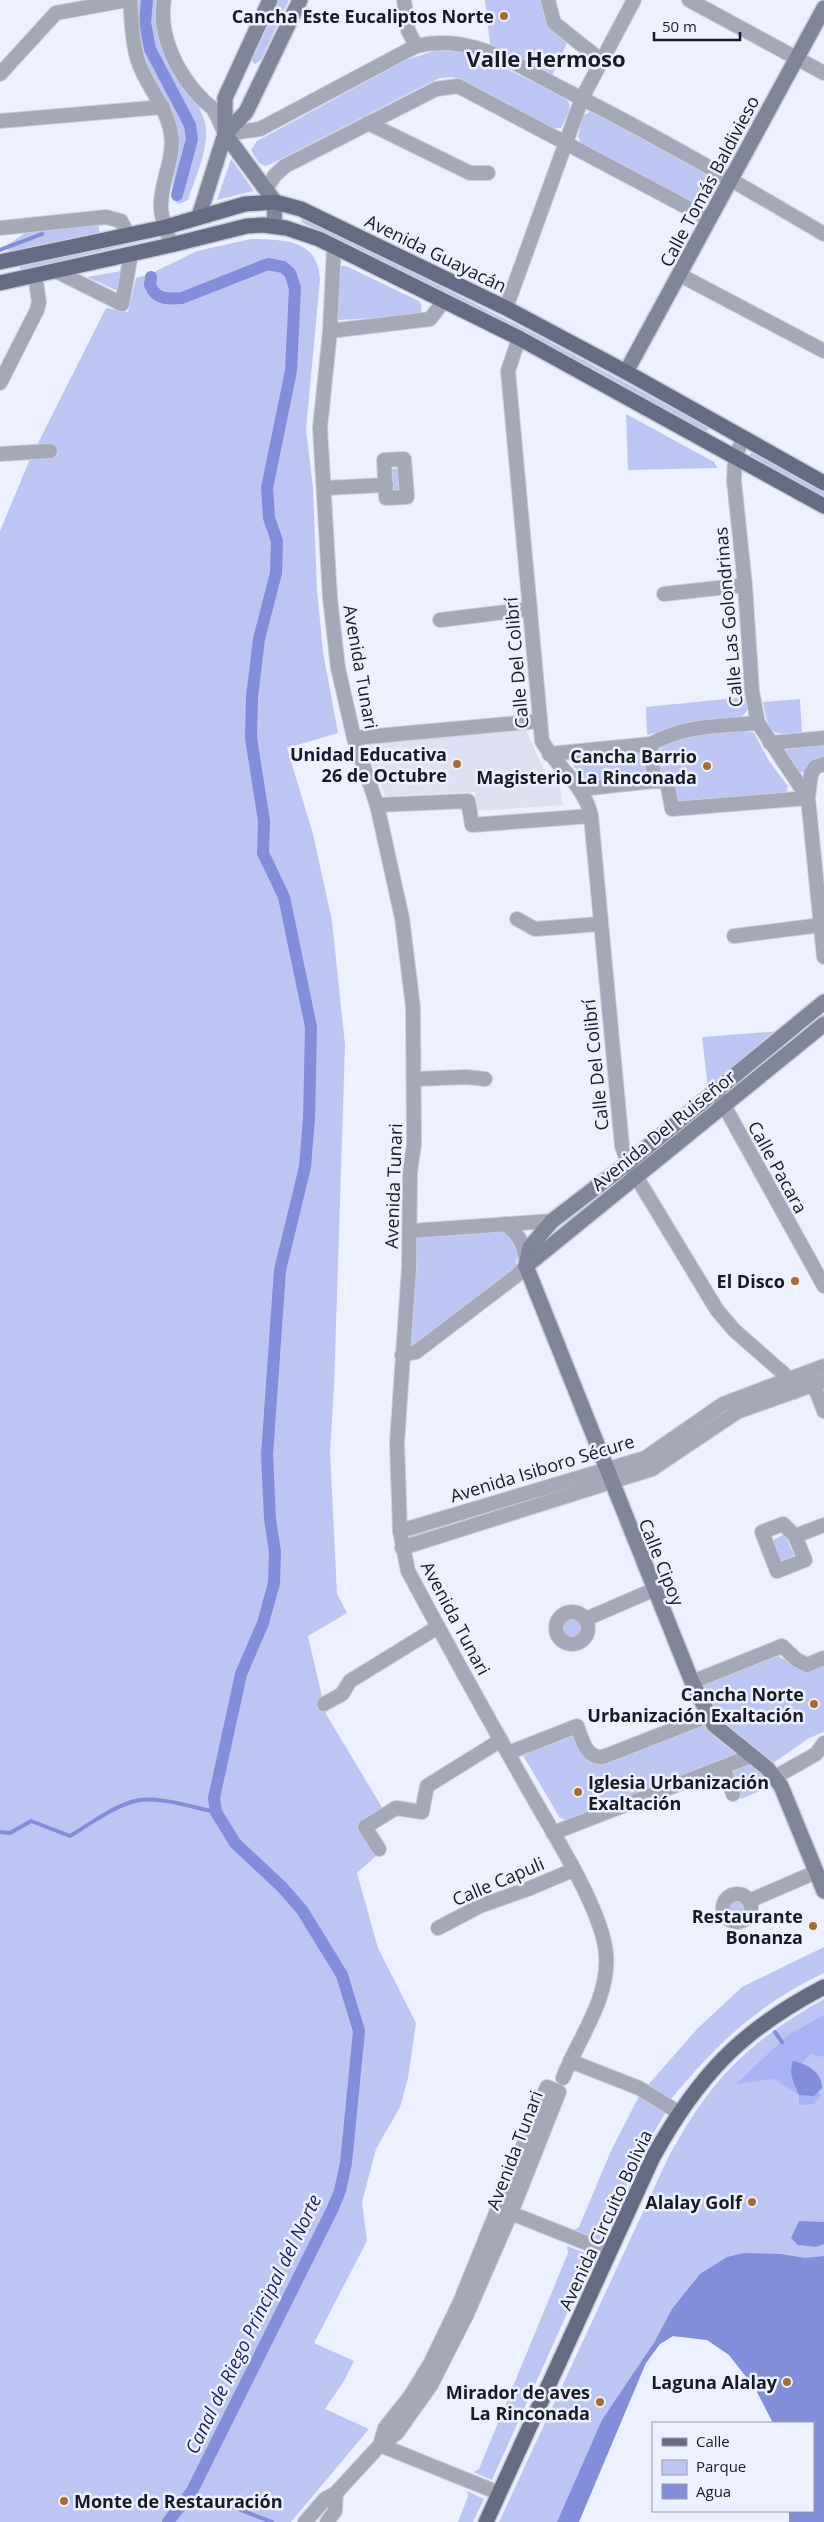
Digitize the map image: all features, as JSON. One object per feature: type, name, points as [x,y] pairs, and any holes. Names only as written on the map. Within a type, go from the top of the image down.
[{"type":"main road","points":[[199,216],[225,134],[225,98],[270,0]]},
{"type":"main road","points":[[225,134],[246,112],[300,0]]},
{"type":"main road","name":"Calle Tomás Baldivieso","points":[[626,372],[824,8]]},
{"type":"main road","points":[[225,134],[275,202],[274,226]]},
{"type":"main road","name":"Avenida Guayacán","points":[[0,262],[128,235],[246,204],[275,202],[301,209],[506,308],[626,372],[824,483]]},
{"type":"main road","points":[[0,282],[171,245],[247,226],[274,226],[308,235],[334,246],[519,338],[824,506]]},
{"type":"main road","name":"Avenida Del Ruiseñor","points":[[526,1266],[716,1091],[824,1002]]},
{"type":"main road","name":"Avenida Del Ruiseñor","points":[[526,1266],[530,1247],[552,1221],[723,1106],[824,1024]]},
{"type":"main road","name":"Calle Cipoy","points":[[526,1266],[653,1590],[708,1716],[719,1730],[775,1777],[787,1795],[824,1891]]},
{"type":"main road","name":"Avenida Circuito Bolivia","points":[[486,2522],[653,2157],[678,2112],[718,2062],[741,2040],[769,2018],[824,1987]]},
{"type":"street","points":[[164,0],[162,12],[166,38],[177,64],[201,98],[213,109],[225,134],[260,128],[416,46],[437,41],[476,48],[494,54],[582,98],[731,179],[824,234]]},
{"type":"street","points":[[404,0],[408,30],[416,46]]},
{"type":"street","points":[[548,0],[554,22],[602,61]]},
{"type":"street","points":[[506,308],[582,98],[634,0]]},
{"type":"street","points":[[690,0],[824,73]]},
{"type":"street","points":[[0,74],[56,14],[120,1],[141,70],[163,107],[171,133],[172,154],[160,207],[171,245]]},
{"type":"street","points":[[266,189],[275,175],[285,166],[436,89],[458,86],[709,219]]},
{"type":"street","points":[[0,121],[163,107]]},
{"type":"street","points":[[368,123],[470,174],[488,173]]},
{"type":"street","points":[[0,228],[106,217],[121,221],[128,235]]},
{"type":"street","name":"Avenida Tunari","points":[[334,246],[330,330],[320,428],[330,598],[338,668],[354,738],[377,806],[402,918],[413,1007],[414,1144],[409,1195],[410,1231],[397,1442],[402,1548],[408,1571],[573,1870],[590,1903],[601,1931],[606,1954],[605,1973],[600,1996],[563,2078]]},
{"type":"street","points":[[56,270],[122,304],[131,254]]},
{"type":"street","points":[[0,383],[37,310],[39,302],[35,275]]},
{"type":"street","points":[[680,275],[824,351]]},
{"type":"street","points":[[330,330],[430,319],[444,301]]},
{"type":"street","name":"Calle Del Colibrí","points":[[519,338],[508,371],[542,741],[549,754],[581,789],[591,816],[622,1146],[632,1169],[717,1310],[734,1330],[783,1373],[791,1387]]},
{"type":"street","name":"Calle Las Golondrinas","points":[[743,438],[735,457],[734,481],[745,585],[752,691],[758,723],[808,798],[824,957]]},
{"type":"street","points":[[0,454],[50,451]]},
{"type":"street","points":[[324,488],[386,486]]},
{"type":"street","points":[[664,594],[745,585]]},
{"type":"street","points":[[440,620],[530,609]]},
{"type":"street","points":[[354,738],[540,722]]},
{"type":"street","points":[[549,754],[651,744],[663,737],[692,728],[758,723]]},
{"type":"street","points":[[770,743],[824,738]]},
{"type":"street","points":[[651,744],[654,781]]},
{"type":"street","points":[[581,789],[654,781],[667,782],[672,809],[808,798],[811,774],[815,767],[824,764]]},
{"type":"street","points":[[377,806],[468,801],[472,825],[591,816]]},
{"type":"street","points":[[517,919],[535,929],[600,924]]},
{"type":"street","points":[[734,936],[821,925]]},
{"type":"street","points":[[415,1079],[467,1077],[485,1079]]},
{"type":"street","name":"Calle Pacara","points":[[716,1091],[824,1286]]},
{"type":"street","points":[[410,1231],[552,1221]]},
{"type":"street","name":"Calle Cipoy","points":[[505,1224],[520,1239],[526,1254],[526,1266]]},
{"type":"street","name":"Avenida Del Ruiseñor","points":[[402,1355],[416,1352],[516,1276],[526,1266]]},
{"type":"street","name":"Avenida Isiboro Sécure","points":[[402,1548],[608,1477],[645,1458],[724,1404],[815,1380],[824,1366]]},
{"type":"street","points":[[815,1380],[824,1411]]},
{"type":"street","name":"Avenida Isiboro Sécure","points":[[400,1530],[608,1477]]},
{"type":"street","points":[[795,1536],[824,1524]]},
{"type":"street","points":[[586,1619],[653,1590]]},
{"type":"street","points":[[324,1704],[342,1694],[350,1681],[438,1627]]},
{"type":"street","points":[[692,1682],[782,1646],[797,1660],[807,1665],[824,1658]]},
{"type":"street","points":[[508,1753],[577,1726],[588,1752],[593,1756],[603,1758],[708,1716]]},
{"type":"street","points":[[379,1849],[365,1827],[396,1808],[422,1812],[427,1786],[501,1740]]},
{"type":"street","points":[[775,1777],[816,1754],[824,1743]]},
{"type":"street","points":[[553,1833],[752,1756]]},
{"type":"street","points":[[723,1767],[733,1794]]},
{"type":"street","name":"Calle Capuli","points":[[438,1928],[480,1906],[573,1870]]},
{"type":"street","points":[[749,1901],[816,1872]]},
{"type":"street","points":[[570,2061],[639,2088],[678,2112]]},
{"type":"street","name":"Avenida Tunari","points":[[305,2522],[325,2500],[336,2493],[380,2445],[397,2433],[431,2385],[467,2314],[511,2213],[559,2092],[547,2087],[460,2302],[430,2364],[411,2394],[385,2428],[380,2445]]},
{"type":"street","points":[[497,2208],[609,2252]]},
{"type":"street","points":[[380,2445],[499,2493]]},
{"type":"street","points":[[327,2522],[335,2511],[336,2493]]},
{"type":"shaded area","name":"Unidad Educativa 26 de Octubre","points":[[526,730],[548,779],[559,781],[563,805],[477,811],[475,792],[385,796],[367,749],[369,743]]},
{"type":"shaded area","points":[[824,2015],[824,2056],[820,2057],[811,2053],[800,2065],[808,2082],[821,2095],[814,2104],[799,2105],[799,2095],[773,2079],[736,2084],[788,2035]]},
{"type":"green space","points":[[136,0],[156,0],[157,28],[165,57],[201,111],[206,128],[204,153],[188,200],[179,204],[173,200],[172,193],[178,157],[177,138],[158,94],[141,42]]},
{"type":"green space","points":[[278,0],[289,0],[261,60],[255,64],[252,61],[252,55]]},
{"type":"green space","points":[[485,0],[542,0],[550,27],[567,43],[552,76],[490,44]]},
{"type":"green space","points":[[459,50],[481,56],[565,98],[568,101],[569,108],[561,128],[552,128],[454,77],[440,78],[425,85],[271,164],[265,166],[259,163],[251,150],[257,141],[406,60],[434,51]]},
{"type":"green space","points":[[591,111],[712,177],[716,185],[707,203],[697,206],[581,143],[578,136],[583,116]]},
{"type":"green space","points":[[231,159],[254,191],[217,200]]},
{"type":"green space","points":[[303,217],[535,334],[709,428],[706,432],[538,339],[301,222]]},
{"type":"green space","points":[[98,223],[100,235],[45,247],[10,252],[6,246],[28,231]]},
{"type":"green space","points":[[142,237],[143,241],[21,270],[20,267]]},
{"type":"green space","points":[[251,239],[276,240],[298,244],[313,256],[318,267],[320,280],[306,429],[313,488],[317,590],[323,652],[338,733],[287,748],[313,834],[332,921],[345,1045],[334,1388],[330,1451],[337,1594],[347,1613],[308,1636],[326,1714],[383,1809],[359,1824],[377,1855],[357,1873],[378,1948],[416,2023],[408,2078],[400,2107],[376,2149],[362,2202],[367,2241],[314,2343],[354,2361],[344,2381],[325,2409],[369,2429],[291,2522],[0,2522],[0,531],[30,459],[106,308],[128,312],[136,278],[152,273],[197,251]]},
{"type":"green space","points":[[346,266],[419,301],[422,306],[421,313],[417,316],[338,320],[335,317],[338,269]]},
{"type":"green space","points":[[122,271],[118,291],[87,277]]},
{"type":"green space","points":[[626,414],[714,462],[718,468],[628,470]]},
{"type":"green space","points":[[752,452],[824,492],[824,498],[749,456]]},
{"type":"green space","points":[[392,469],[400,469],[402,491],[393,492]]},
{"type":"green space","points":[[746,697],[748,709],[741,718],[671,728],[647,735],[646,707]]},
{"type":"green space","points":[[800,699],[802,732],[783,734],[772,731],[767,721],[763,702]]},
{"type":"green space","points":[[741,729],[754,733],[769,761],[788,786],[786,793],[782,795],[678,803],[660,776],[657,753],[665,745],[685,736]]},
{"type":"green space","points":[[824,744],[824,760],[804,772],[798,773],[784,750]]},
{"type":"green space","points":[[642,750],[645,754],[647,775],[589,782],[584,779],[569,760],[570,758]]},
{"type":"green space","points":[[822,1012],[824,1017],[730,1093],[727,1088]]},
{"type":"green space","points":[[781,1031],[708,1089],[702,1037]]},
{"type":"green space","points":[[621,1174],[624,1178],[570,1221],[566,1217]]},
{"type":"green space","points":[[497,1229],[509,1236],[515,1246],[517,1259],[514,1272],[413,1348],[408,1343],[416,1239],[420,1235]]},
{"type":"green space","points":[[603,1477],[604,1480],[407,1540],[406,1537]]},
{"type":"green space","points":[[784,1534],[794,1554],[793,1557],[782,1561],[779,1560],[772,1541]]},
{"type":"green space","points":[[572,1617],[580,1620],[583,1628],[580,1636],[572,1639],[564,1636],[561,1628],[564,1620]]},
{"type":"green space","points":[[778,1656],[804,1670],[824,1664],[824,1732],[809,1738],[772,1764],[723,1724],[712,1710],[700,1686]]},
{"type":"green space","points":[[707,1723],[736,1754],[568,1821],[560,1818],[521,1752],[574,1732],[586,1757]]},
{"type":"green space","points":[[743,1762],[753,1764],[775,1785],[741,1799],[731,1769]]},
{"type":"green space","points":[[737,1900],[743,1903],[746,1909],[743,1915],[737,1918],[731,1915],[728,1909],[731,1903]]},
{"type":"green space","points":[[824,1947],[824,1973],[778,1998],[740,2027],[705,2060],[671,2099],[647,2086],[698,2028],[742,1987]]},
{"type":"green space","points":[[824,1999],[824,2422],[772,2422],[755,2388],[729,2355],[707,2340],[673,2336],[660,2344],[655,2341],[632,2376],[557,2522],[499,2522],[667,2160],[683,2132],[698,2108],[732,2066],[751,2048],[797,2015]]},
{"type":"green space","points":[[639,2096],[667,2110],[640,2156],[601,2240],[574,2230],[579,2227],[611,2151]]},
{"type":"green space","points":[[567,2246],[593,2256],[492,2480],[473,2472],[479,2469],[568,2253]]},
{"type":"green space","points":[[467,2491],[484,2499],[473,2522],[458,2522],[468,2496]]},
{"type":"water","points":[[793,2061],[803,2064],[817,2073],[822,2088],[814,2096],[799,2095],[791,2074]]},
{"type":"water","points":[[799,2221],[824,2222],[824,2244],[816,2247],[798,2245],[791,2238]]},
{"type":"water","name":"Laguna Alalay","points":[[744,2253],[781,2254],[805,2258],[824,2256],[824,2522],[789,2522],[789,2512],[814,2512],[814,2422],[772,2422],[755,2388],[729,2355],[707,2340],[673,2336],[660,2344],[646,2363],[579,2522],[557,2522],[602,2420],[655,2341],[672,2309],[700,2274],[727,2257]]},
{"type":"waterway","name":"Canal de Riego Principal del Norte","points":[[147,0],[145,23],[150,49],[190,125],[192,139],[177,195]]},
{"type":"waterway","points":[[0,250],[42,234]]},
{"type":"waterway","name":"Canal de Riego Principal del Norte","points":[[151,277],[150,285],[156,294],[163,298],[182,298],[268,264],[283,267],[290,273],[295,288],[291,371],[267,488],[269,518],[277,541],[276,573],[259,639],[252,697],[251,738],[264,821],[263,853],[284,897],[311,1027],[309,1118],[305,1167],[280,1270],[267,1455],[270,1519],[275,1552],[274,1583],[263,1623],[241,1674],[214,1798],[216,1812],[235,1843],[282,1887],[302,1910],[342,1975],[359,2031],[346,2163],[340,2191],[192,2491],[168,2522]]},
{"type":"waterway","points":[[0,1832],[10,1833],[31,1821],[70,1836],[118,1807],[144,1800],[164,1801],[216,1812]]},
{"type":"waterway","points":[[775,2032],[782,2042]]},
{"type":"waterway","points":[[210,2498],[272,2522]]},
{"type":"place","name":"Cancha Este Eucaliptos Norte","points":[[504,16]]},
{"type":"place","name":"Unidad Educativa 26 de Octubre","points":[[457,764]]},
{"type":"place","name":"Cancha Barrio Magisterio La Rinconada","points":[[707,766]]},
{"type":"place","name":"El Disco","points":[[795,1281]]},
{"type":"place","name":"Cancha Norte Urbanización Exaltación","points":[[814,1704]]},
{"type":"place","name":"Iglesia Urbanización Exaltación","points":[[578,1792]]},
{"type":"place","name":"Restaurante Bonanza","points":[[813,1926]]},
{"type":"place","name":"Alalay Golf","points":[[752,2202]]},
{"type":"place","name":"Laguna Alalay","points":[[787,2382]]},
{"type":"place","name":"Mirador de aves La Rinconada","points":[[600,2402]]},
{"type":"place","name":"Monte de Restauración","points":[[64,2501]]},
{"type":"district","name":"Valle Hermoso","points":[[546,58]]}]
